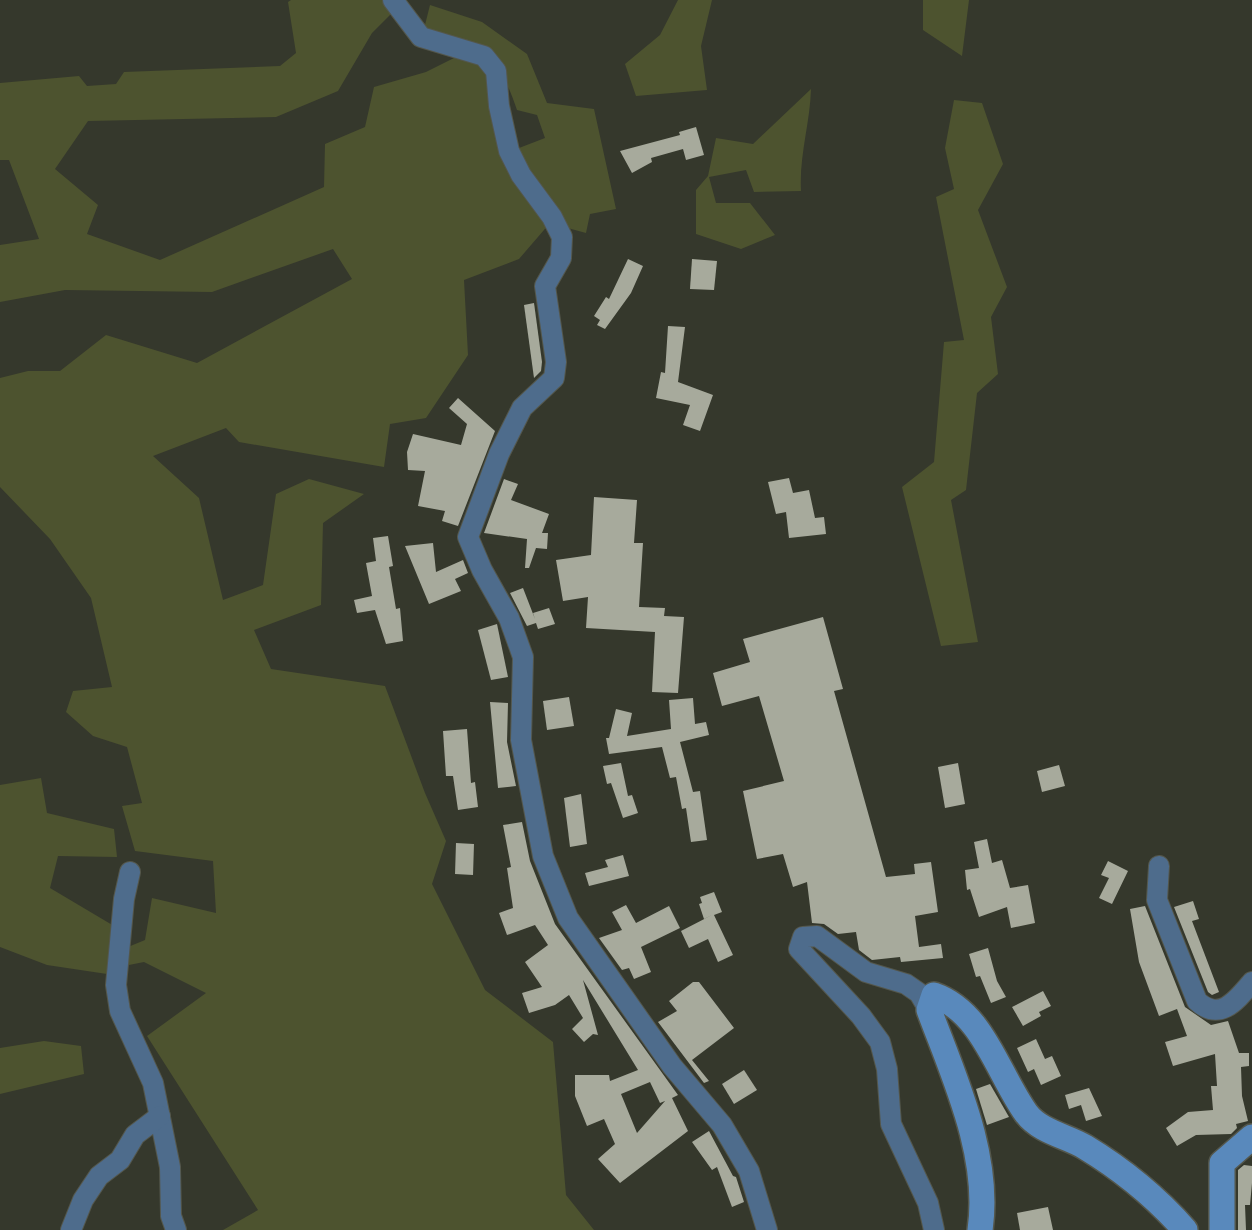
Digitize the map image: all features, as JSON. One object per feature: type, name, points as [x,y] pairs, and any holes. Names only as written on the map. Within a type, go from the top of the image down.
[{"type":"main road","points":[[980,1230],[978,1165],[970,1128],[929,1010],[934,995],[953,1002],[989,1050],[1028,1116],[1116,1166],[1163,1205],[1185,1230]]},
{"type":"main road","points":[[1222,1230],[1222,1164],[1252,1137]]},
{"type":"street","points":[[394,0],[421,37],[484,56],[496,71],[498,106],[509,151],[521,176],[552,216],[562,236],[561,258],[545,286],[556,362],[554,378],[522,408],[499,454],[468,538],[510,618],[523,656],[521,740],[542,856],[568,918],[672,1066],[722,1125],[749,1172],[767,1230]]},
{"type":"street","points":[[1160,866],[1157,900],[1196,1000],[1206,1010],[1222,1010],[1235,1004],[1252,982]]},
{"type":"street","points":[[130,872],[116,985],[120,1011],[147,1068],[160,1116],[170,1167],[171,1216],[176,1230]]},
{"type":"street","points":[[929,1010],[919,993],[906,984],[866,972],[818,936],[803,937],[799,948],[811,965],[838,990],[880,1042],[887,1070],[891,1124],[928,1203],[934,1230]]},
{"type":"street","points":[[71,1230],[83,1200],[99,1176],[120,1160],[135,1135],[160,1116]]},
{"type":"green space","points":[[383,0],[391,14],[372,33],[338,91],[276,117],[88,121],[55,169],[98,205],[87,234],[160,260],[324,187],[325,144],[365,127],[374,87],[426,72],[460,55],[481,63],[491,74],[495,111],[550,223],[519,259],[464,280],[468,355],[426,418],[390,424],[384,467],[239,442],[226,428],[153,456],[199,498],[223,600],[263,585],[276,494],[309,479],[364,494],[323,523],[321,605],[254,630],[271,669],[385,686],[446,841],[432,884],[485,990],[553,1042],[566,1195],[594,1230],[223,1230],[258,1210],[147,1036],[206,993],[144,962],[129,965],[128,947],[145,940],[152,898],[216,913],[213,861],[135,851],[122,806],[142,803],[127,747],[93,736],[66,712],[73,691],[112,687],[91,598],[50,539],[0,487],[0,378],[28,371],[60,371],[106,335],[197,363],[352,279],[333,249],[212,292],[65,290],[0,302],[0,245],[39,239],[9,160],[0,160],[0,83],[79,76],[87,86],[116,84],[124,72],[280,66],[296,53],[288,2]]},
{"type":"green space","points":[[678,0],[712,0],[701,46],[707,90],[636,96],[625,64],[660,35]]},
{"type":"green space","points":[[923,0],[969,0],[962,56],[923,30]]},
{"type":"green space","points":[[430,5],[482,22],[527,54],[547,103],[594,109],[616,209],[590,214],[586,233],[564,227],[540,193],[519,148],[545,138],[537,115],[517,110],[502,74],[484,55],[423,33]]},
{"type":"green space","points":[[811,89],[801,191],[754,192],[746,170],[709,177],[716,203],[750,203],[775,235],[741,249],[696,234],[696,190],[708,176],[716,138],[753,144]]},
{"type":"green space","points":[[954,100],[982,103],[1003,164],[978,210],[1007,287],[991,317],[998,374],[977,393],[966,490],[951,500],[978,642],[941,646],[902,487],[934,462],[944,342],[964,340],[936,197],[954,189],[945,148]]},
{"type":"green space","points":[[41,778],[47,813],[114,829],[117,857],[58,856],[50,888],[114,926],[107,974],[47,965],[0,947],[0,785]]},
{"type":"green space","points":[[44,1041],[81,1046],[84,1074],[0,1094],[0,1048]]},
{"type":"building","points":[[696,127],[704,155],[686,160],[683,149],[651,158],[652,162],[632,173],[620,151],[680,135],[679,132]]},
{"type":"building","points":[[628,259],[643,266],[631,293],[605,329],[597,325],[600,320],[594,316],[606,297],[609,299]]},
{"type":"building","points":[[692,259],[717,261],[714,290],[690,289]]},
{"type":"building","points":[[534,303],[542,362],[541,371],[534,378],[524,305]]},
{"type":"building","points":[[668,326],[685,327],[678,382],[713,395],[700,431],[683,425],[690,405],[656,398],[661,372],[665,373]]},
{"type":"building","points":[[458,398],[495,431],[458,526],[442,521],[445,511],[418,506],[425,471],[408,470],[407,452],[413,434],[461,445],[467,424],[449,408]]},
{"type":"building","points":[[789,478],[793,493],[809,490],[815,518],[824,517],[826,534],[789,538],[786,512],[776,514],[768,482]]},
{"type":"building","points":[[504,479],[518,484],[511,500],[549,514],[542,533],[548,533],[547,549],[536,548],[529,568],[525,568],[527,539],[484,533]]},
{"type":"building","points":[[594,497],[637,500],[634,543],[643,543],[639,607],[665,608],[664,616],[684,617],[678,693],[652,692],[655,632],[586,628],[588,597],[563,601],[556,560],[591,555]]},
{"type":"building","points":[[388,536],[393,566],[389,567],[396,609],[400,608],[403,641],[386,644],[375,610],[357,613],[354,600],[372,596],[366,563],[376,561],[373,538]]},
{"type":"building","points":[[433,543],[436,572],[463,560],[468,573],[455,579],[461,591],[429,604],[405,546]]},
{"type":"building","points":[[523,588],[535,619],[533,613],[549,608],[555,624],[538,629],[536,623],[527,626],[510,593]]},
{"type":"building","points":[[823,617],[843,689],[834,691],[886,877],[915,874],[914,864],[931,862],[938,912],[915,916],[919,947],[941,944],[943,958],[872,960],[859,950],[856,932],[838,934],[824,924],[812,923],[807,882],[793,887],[783,854],[757,859],[743,791],[784,781],[759,696],[722,706],[713,673],[750,662],[743,639]]},
{"type":"building","points":[[497,624],[508,677],[491,680],[478,630]]},
{"type":"building","points":[[569,697],[574,726],[547,730],[543,701]]},
{"type":"building","points":[[693,698],[695,724],[706,722],[709,735],[680,742],[693,792],[700,791],[707,840],[691,842],[686,808],[682,809],[676,777],[670,778],[662,747],[609,754],[606,738],[616,709],[632,713],[627,736],[671,729],[669,700]]},
{"type":"building","points":[[490,702],[508,703],[507,742],[516,786],[498,788]]},
{"type":"building","points":[[467,729],[471,783],[475,782],[478,807],[458,810],[453,776],[446,776],[443,731]]},
{"type":"building","points":[[621,763],[628,796],[632,795],[638,813],[623,818],[603,766]]},
{"type":"building","points":[[958,763],[965,804],[945,808],[938,767]]},
{"type":"building","points":[[1059,765],[1065,786],[1042,792],[1037,771]]},
{"type":"building","points":[[581,794],[587,844],[570,847],[564,798]]},
{"type":"building","points":[[522,822],[530,861],[555,924],[678,1095],[672,1098],[688,1131],[620,1183],[598,1159],[615,1144],[604,1119],[587,1126],[575,1096],[575,1075],[609,1075],[610,1081],[638,1070],[583,980],[598,1035],[593,1034],[584,1042],[572,1029],[583,1018],[569,995],[555,1005],[529,1013],[522,993],[542,987],[525,962],[548,945],[535,925],[507,935],[499,913],[513,908],[503,825]],"holes":[[[650,1082],[660,1103],[665,1101],[637,1133],[621,1094]]]},
{"type":"building","points":[[987,839],[992,863],[1002,860],[1010,888],[1028,885],[1035,923],[1011,928],[1007,907],[979,917],[970,889],[967,890],[965,870],[979,868],[974,842]]},
{"type":"building","points":[[456,843],[474,844],[473,875],[455,874]]},
{"type":"building","points":[[623,855],[629,876],[589,886],[585,873],[608,867],[605,860]]},
{"type":"building","points":[[1108,861],[1128,871],[1112,904],[1099,898],[1109,878],[1101,875]]},
{"type":"building","points":[[714,892],[722,912],[714,915],[733,955],[718,962],[708,939],[689,948],[681,931],[712,915],[704,919],[699,904],[700,897]]},
{"type":"building","points":[[1193,901],[1199,919],[1192,921],[1219,992],[1212,995],[1174,907]]},
{"type":"building","points":[[626,905],[636,923],[669,906],[680,928],[641,947],[651,972],[634,979],[629,968],[622,970],[599,938],[622,930],[612,912]]},
{"type":"building","points":[[1145,906],[1185,1007],[1211,1025],[1228,1021],[1239,1053],[1249,1053],[1249,1066],[1241,1067],[1248,1121],[1236,1124],[1231,1134],[1196,1135],[1177,1146],[1166,1128],[1188,1112],[1213,1110],[1211,1086],[1217,1086],[1215,1054],[1173,1066],[1165,1042],[1187,1036],[1177,1009],[1159,1016],[1139,962],[1130,909]]},
{"type":"building","points":[[988,948],[1006,997],[991,1003],[980,976],[976,977],[969,954]]},
{"type":"building","points":[[693,982],[699,982],[734,1028],[692,1060],[709,1081],[704,1083],[658,1022],[677,1011],[669,1001]]},
{"type":"building","points":[[1043,991],[1051,1006],[1023,1026],[1012,1007]]},
{"type":"building","points":[[1036,1039],[1045,1059],[1052,1056],[1061,1076],[1041,1085],[1034,1069],[1028,1072],[1017,1048]]},
{"type":"building","points":[[744,1070],[757,1090],[734,1104],[722,1084]]},
{"type":"building","points":[[990,1084],[1009,1117],[987,1125],[976,1089]]},
{"type":"building","points":[[1089,1088],[1102,1116],[1086,1121],[1081,1105],[1069,1109],[1065,1095]]},
{"type":"building","points":[[709,1131],[736,1177],[744,1202],[732,1207],[717,1167],[712,1170],[692,1142]]},
{"type":"building","points":[[1244,1165],[1252,1166],[1250,1205],[1245,1205],[1246,1230],[1238,1230],[1238,1170]]},
{"type":"building","points":[[1048,1207],[1053,1230],[1020,1230],[1017,1213]]}]
